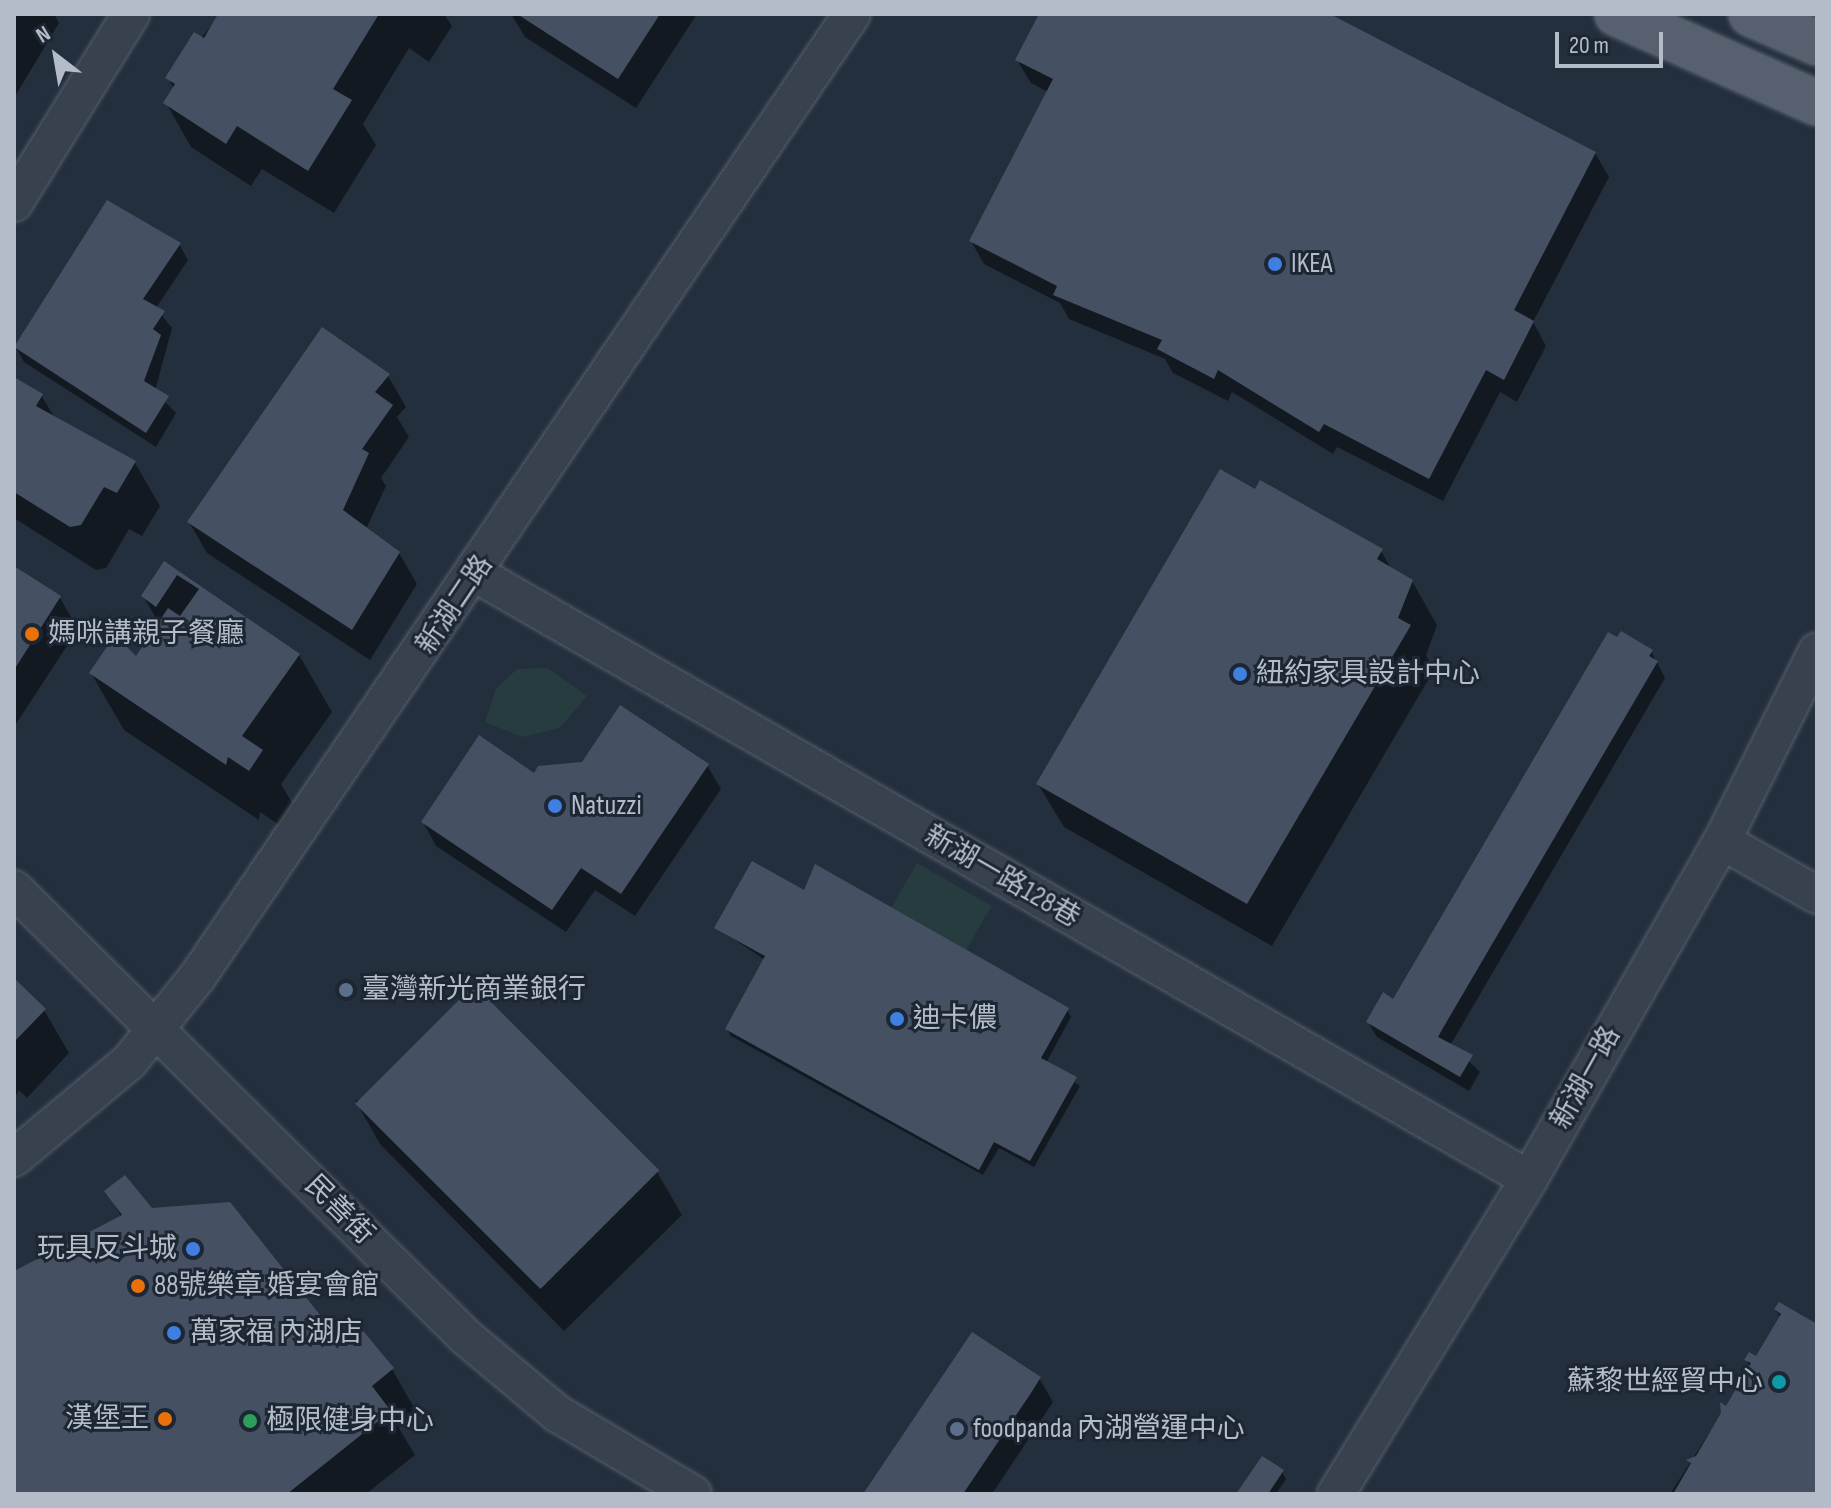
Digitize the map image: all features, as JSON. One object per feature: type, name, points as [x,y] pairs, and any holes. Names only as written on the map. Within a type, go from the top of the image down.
[{"type":"main road","points":[[1617,14],[1817,103]]},
{"type":"main road","points":[[1751,14],[1817,43]]},
{"type":"street","points":[[14,203],[131,14]]},
{"type":"street","name":"新湖二路","points":[[14,1158],[158,1029],[476,574],[852,14]]},
{"type":"street","name":"新湖一路128巷","points":[[476,574],[1529,1179]]},
{"type":"street","name":"新湖一路","points":[[1336,1494],[1529,1179],[1722,841],[1817,651]]},
{"type":"street","points":[[1722,841],[1817,895]]},
{"type":"street","name":"民善街","points":[[14,889],[467,1338],[558,1414],[693,1494]]},
{"type":"green space","points":[[548,668],[587,696],[560,728],[522,737],[485,722],[496,689],[517,669]]},
{"type":"green space","points":[[917,863],[991,906],[966,950],[892,907]]},
{"type":"building","points":[[218,14],[379,14],[333,89],[352,100],[308,171],[237,126],[226,144],[163,103],[175,84],[165,78],[194,32],[204,38]]},
{"type":"building","points":[[517,14],[660,14],[618,79]]},
{"type":"building","name":"IKEA","points":[[1039,14],[1330,14],[1596,152],[1514,310],[1534,321],[1504,380],[1486,370],[1429,479],[1324,424],[1319,432],[1218,370],[1214,379],[1157,349],[1162,340],[1053,295],[1057,286],[969,241],[1053,79],[1015,60]]},
{"type":"building","points":[[107,200],[181,243],[143,299],[165,311],[153,329],[161,335],[144,381],[169,396],[146,433],[14,347]]},
{"type":"building","points":[[322,327],[390,374],[375,392],[393,405],[362,449],[369,453],[343,510],[400,552],[352,630],[187,522]]},
{"type":"building","points":[[14,377],[43,394],[36,406],[136,461],[117,493],[104,487],[81,525],[70,527],[14,492]]},
{"type":"building","name":"紐約家具設計中心","points":[[1220,469],[1255,489],[1260,480],[1383,549],[1377,559],[1413,580],[1398,618],[1411,625],[1247,904],[1036,784]]},
{"type":"building","points":[[164,561],[300,654],[242,736],[263,750],[249,771],[228,757],[226,765],[89,673],[115,635],[136,656],[168,608],[180,616],[199,589],[177,575],[156,607],[141,596]]},
{"type":"building","points":[[14,566],[61,596],[14,670]]},
{"type":"building","points":[[1621,631],[1653,650],[1649,656],[1658,661],[1438,1037],[1473,1055],[1460,1077],[1366,1022],[1383,992],[1393,999],[1608,632],[1617,637]]},
{"type":"building","name":"Natuzzi","points":[[620,705],[709,764],[621,894],[581,868],[552,910],[421,822],[479,735],[534,773],[538,766],[582,762]]},
{"type":"building","name":"迪卡儂","points":[[752,861],[804,890],[815,864],[1069,1008],[1041,1058],[1077,1077],[1030,1161],[994,1142],[979,1170],[725,1029],[765,956],[714,928]]},
{"type":"building","points":[[14,978],[46,1009],[14,1042]]},
{"type":"building","points":[[474,985],[659,1170],[540,1289],[355,1104]]},
{"type":"building","name":"萬家福 內湖店","points":[[125,1175],[152,1208],[230,1202],[340,1340],[359,1326],[394,1368],[372,1386],[391,1411],[287,1494],[14,1494],[14,1271],[122,1215],[104,1191]]},
{"type":"building","name":"蘇黎世經貿中心","points":[[1779,1302],[1817,1324],[1817,1494],[1673,1494],[1691,1463],[1686,1460],[1696,1456],[1721,1413],[1720,1402],[1726,1406],[1751,1363],[1744,1360],[1749,1352],[1756,1356],[1781,1314],[1774,1309]]},
{"type":"building","name":"foodpanda 內湖營運中心","points":[[972,1332],[1041,1377],[1031,1393],[963,1494],[863,1494]]},
{"type":"building","points":[[1262,1456],[1284,1470],[1268,1494],[1236,1494]]},
{"type":"place","name":"IKEA","points":[[1275,264]]},
{"type":"place","name":"媽咪講親子餐廳","points":[[32,634]]},
{"type":"place","name":"紐約家具設計中心","points":[[1240,674]]},
{"type":"place","name":"Natuzzi","points":[[555,806]]},
{"type":"place","name":"臺灣新光商業銀行","points":[[346,990]]},
{"type":"place","name":"迪卡儂","points":[[897,1019]]},
{"type":"place","name":"玩具反斗城","points":[[193,1249]]},
{"type":"place","name":"88號樂章 婚宴會館","points":[[138,1286]]},
{"type":"place","name":"萬家福 內湖店","points":[[174,1333]]},
{"type":"place","name":"蘇黎世經貿中心","points":[[1779,1382]]},
{"type":"place","name":"漢堡王","points":[[165,1419]]},
{"type":"place","name":"極限健身中心","points":[[250,1421]]},
{"type":"place","name":"foodpanda 內湖營運中心","points":[[957,1429]]}]
